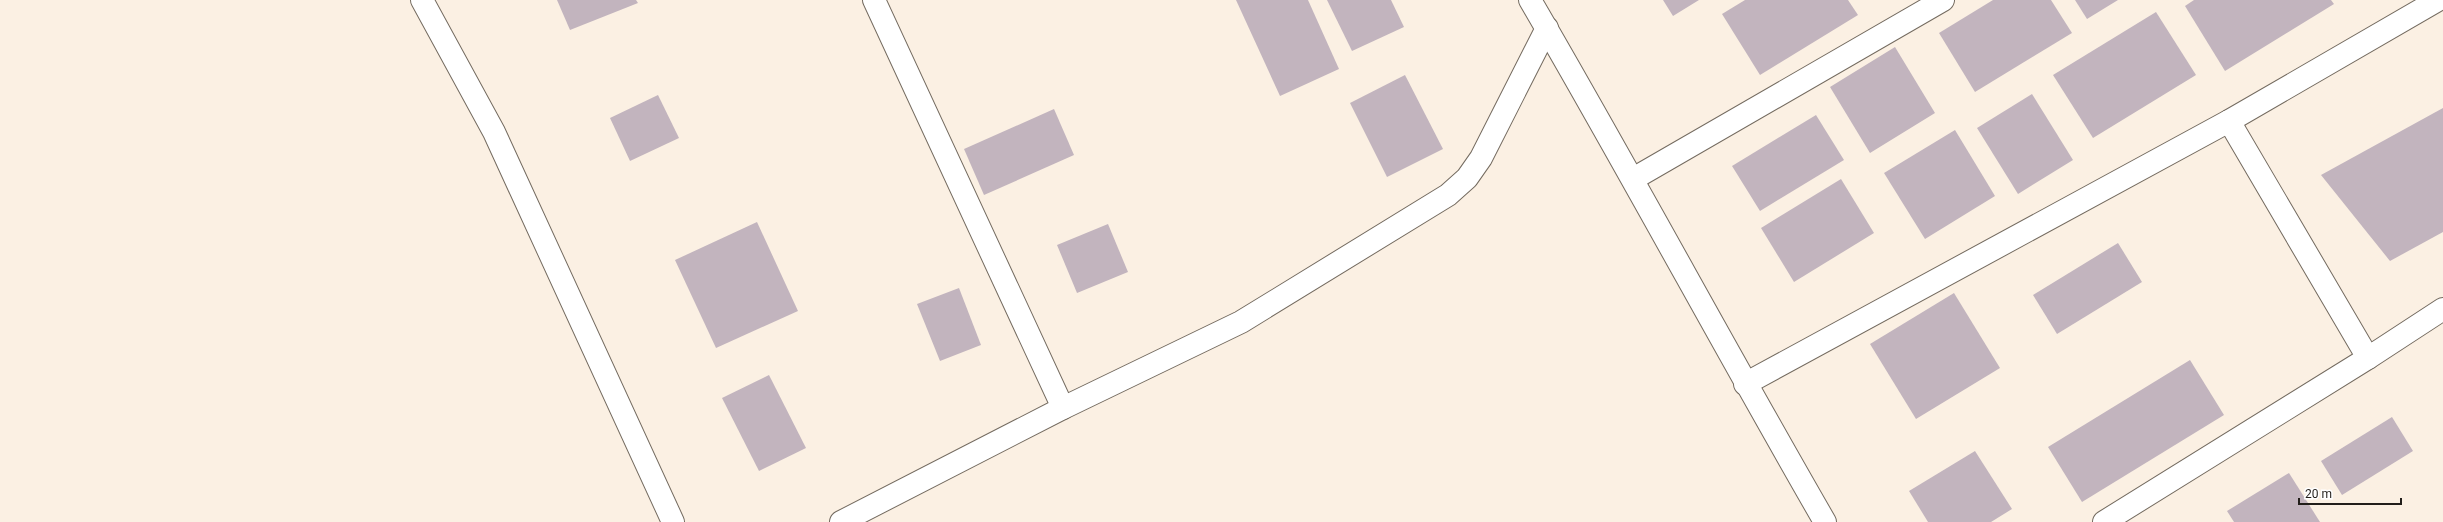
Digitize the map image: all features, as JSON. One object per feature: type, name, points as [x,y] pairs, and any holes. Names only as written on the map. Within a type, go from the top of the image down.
[{"type":"street","points":[[422,0],[494,132],[673,522]]},
{"type":"street","points":[[874,0],[1063,408]]},
{"type":"street","points":[[1530,0],[1633,179],[1745,384],[1825,522]]},
{"type":"street","points":[[1633,179],[1944,0]]},
{"type":"street","points":[[1745,384],[2229,121],[2438,0]]},
{"type":"street","points":[[841,522],[1063,408],[1241,322],[1448,196],[1467,178],[1481,158],[1547,28]]},
{"type":"street","points":[[2229,121],[2368,358]]},
{"type":"street","points":[[2104,522],[2368,358],[2443,309]]},
{"type":"building","points":[[557,0],[636,0],[638,3],[570,30]]},
{"type":"building","points":[[1236,0],[1308,0],[1339,69],[1280,96]]},
{"type":"building","points":[[1327,0],[1391,0],[1404,27],[1352,51]]},
{"type":"building","points":[[1663,0],[1699,0],[1673,16]]},
{"type":"building","points":[[1745,0],[1848,0],[1858,15],[1760,75],[1722,14]]},
{"type":"building","points":[[1993,0],[2051,0],[2072,33],[1975,92],[1939,33]]},
{"type":"building","points":[[2075,0],[2118,0],[2087,19]]},
{"type":"building","points":[[2194,0],[2331,0],[2334,4],[2225,71],[2185,6]]},
{"type":"building","points":[[2156,12],[2196,75],[2093,138],[2053,75]]},
{"type":"building","points":[[1895,47],[1935,113],[1870,153],[1830,87]]},
{"type":"building","points":[[1405,75],[1443,149],[1387,177],[1350,103]]},
{"type":"building","points":[[2032,94],[2073,160],[2018,194],[1977,128]]},
{"type":"building","points":[[658,95],[679,138],[630,161],[610,118]]},
{"type":"building","points":[[2443,108],[2443,232],[2390,261],[2321,175]]},
{"type":"building","points":[[1054,109],[1074,155],[984,195],[964,149]]},
{"type":"building","points":[[1816,115],[1844,160],[1760,211],[1732,166]]},
{"type":"building","points":[[1955,130],[1995,196],[1925,239],[1884,173]]},
{"type":"building","points":[[1841,179],[1874,233],[1794,282],[1761,228]]},
{"type":"building","points":[[757,222],[798,311],[716,348],[675,260]]},
{"type":"building","points":[[1108,224],[1128,272],[1077,293],[1057,245]]},
{"type":"building","points":[[2118,243],[2142,282],[2057,334],[2033,295]]},
{"type":"building","points":[[959,288],[981,345],[940,361],[917,304]]},
{"type":"building","points":[[1954,293],[2000,368],[1916,419],[1870,344]]},
{"type":"building","points":[[2190,360],[2224,415],[2082,502],[2048,447]]},
{"type":"building","points":[[769,375],[806,448],[759,471],[722,398]]},
{"type":"building","points":[[2392,417],[2413,451],[2342,495],[2321,461]]},
{"type":"building","points":[[1975,451],[2012,509],[1991,522],[1928,522],[1909,491]]},
{"type":"building","points":[[2289,473],[2320,522],[2234,522],[2227,511]]}]
